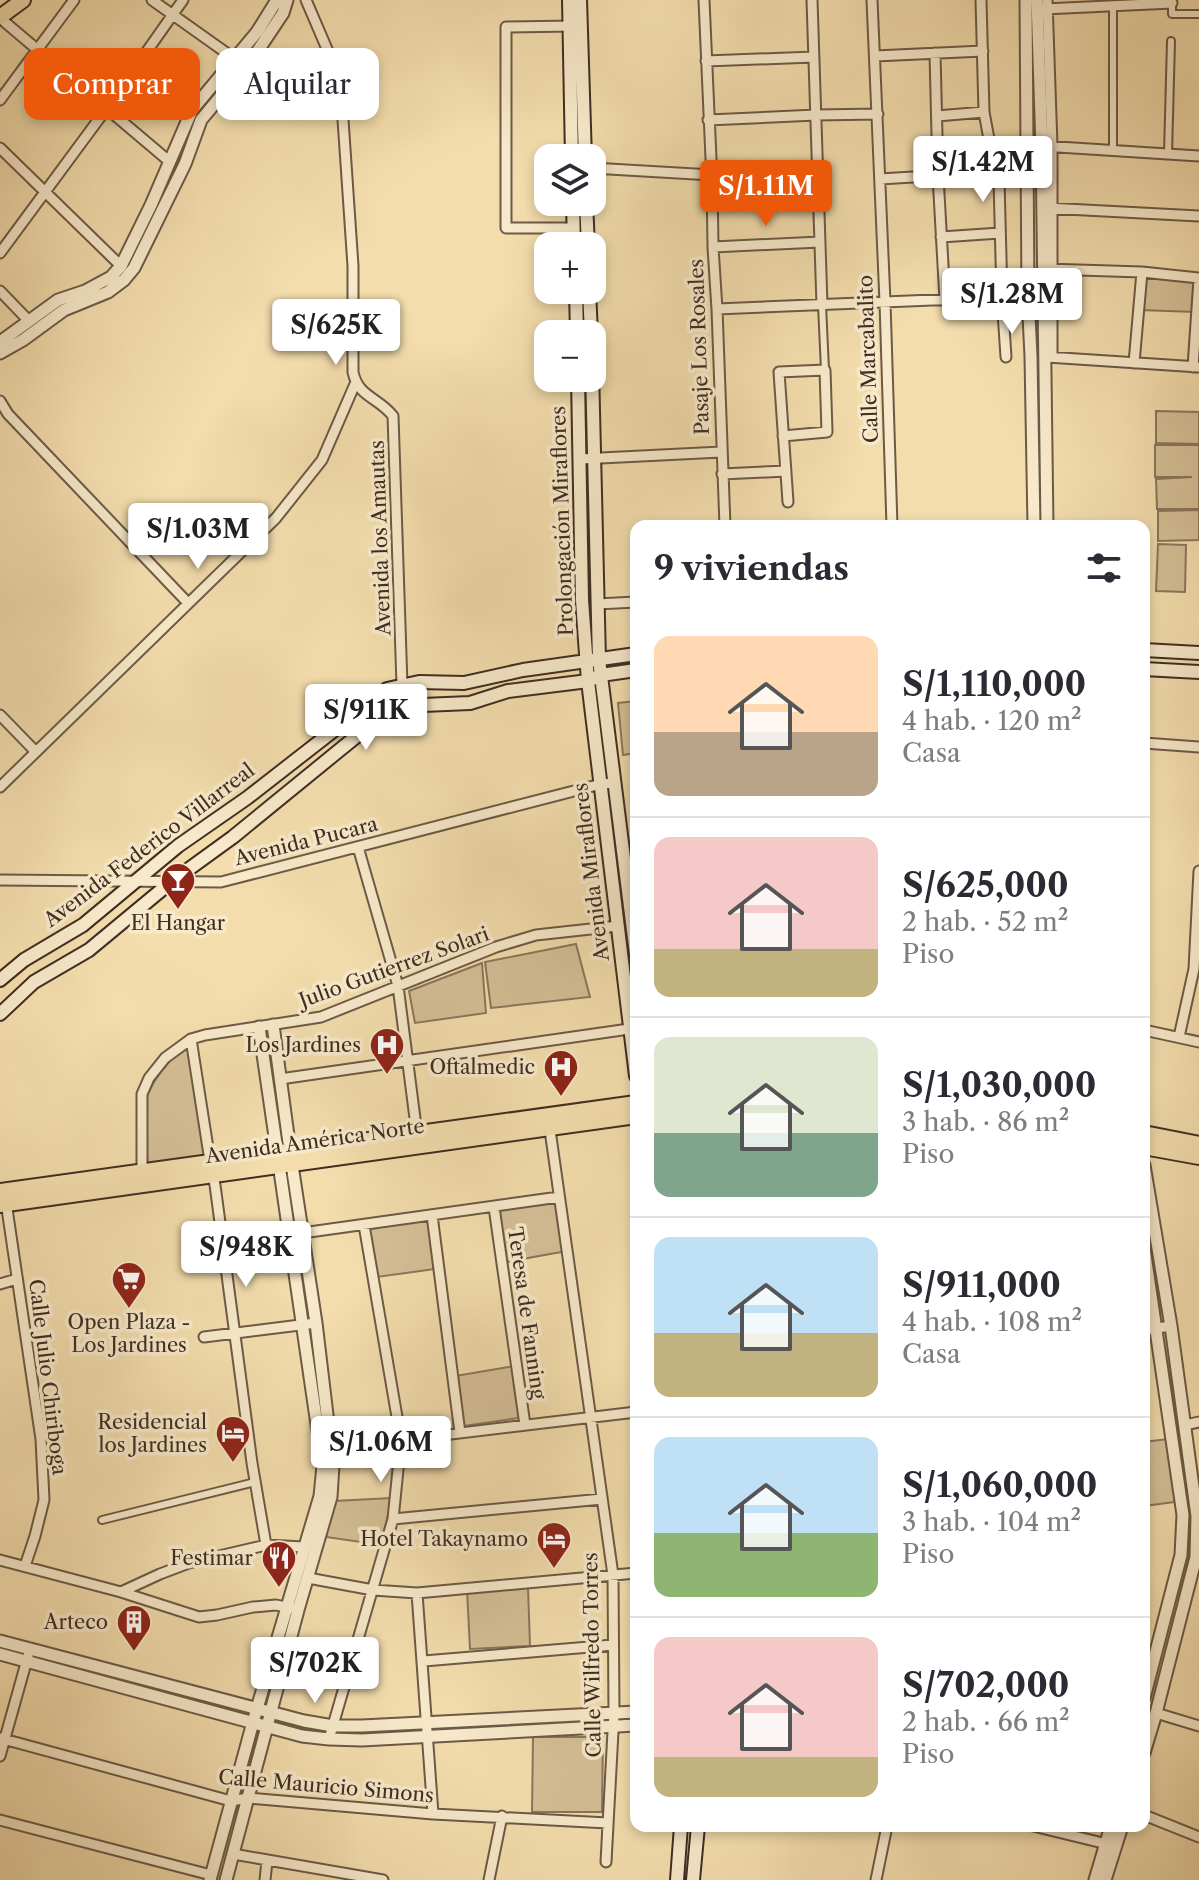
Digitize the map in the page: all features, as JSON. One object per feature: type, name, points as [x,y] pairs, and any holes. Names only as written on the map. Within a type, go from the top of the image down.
[{"type":"main road","points":[[0,7],[9,0]]},
{"type":"main road","points":[[0,18],[23,0]]},
{"type":"main road","points":[[569,0],[575,26],[584,144]]},
{"type":"main road","points":[[572,144],[575,26],[580,0]]},
{"type":"main road","points":[[574,216],[574,232]]},
{"type":"main road","name":"Prolongación Miraflores","points":[[579,392],[582,600],[593,661]]},
{"type":"main road","name":"Prolongación Miraflores","points":[[593,392],[597,604],[593,661]]},
{"type":"main road","points":[[1150,650],[1199,653]]},
{"type":"main road","name":"Avenida Federico Villarreal","points":[[0,980],[24,960],[83,925],[178,846],[247,798],[387,689],[419,682],[464,683],[523,670],[630,655]]},
{"type":"main road","name":"Avenida Miraflores","points":[[593,661],[601,675],[630,908]]},
{"type":"main road","name":"Avenida Miraflores","points":[[593,661],[588,681],[630,1009]]},
{"type":"main road","points":[[1150,669],[1199,672]]},
{"type":"main road","points":[[601,675],[630,671]]},
{"type":"main road","name":"Avenida Federico Villarreal","points":[[0,1014],[34,982],[89,950],[171,882],[385,717],[410,707],[462,704],[508,691],[588,681],[601,675]]},
{"type":"main road","points":[[617,922],[630,916]]},
{"type":"main road","name":"Avenida América Norte","points":[[2,1198],[549,1122],[630,1104]]},
{"type":"main road","name":"Avenida América Norte","points":[[284,1159],[417,1134],[630,1116]]},
{"type":"main road","points":[[1150,1134],[1199,1144]]},
{"type":"main road","points":[[1150,1148],[1199,1157]]},
{"type":"main road","name":"Avenida América Norte","points":[[2,1198],[142,1171],[211,1169]]},
{"type":"main road","points":[[677,1880],[681,1832]]},
{"type":"main road","points":[[693,1880],[697,1832]]},
{"type":"street","points":[[39,48],[74,0]]},
{"type":"street","points":[[152,0],[220,48]]},
{"type":"street","points":[[150,48],[183,0]]},
{"type":"street","points":[[244,48],[277,0]]},
{"type":"street","points":[[0,353],[64,310],[108,292],[134,268],[185,164],[201,120],[255,55],[283,13],[287,0]]},
{"type":"street","points":[[0,787],[276,518],[322,460],[355,384],[353,266],[341,91],[339,77],[306,0]]},
{"type":"street","name":"Pasaje Los Rosales","points":[[704,0],[725,520]]},
{"type":"street","points":[[783,436],[827,432],[812,0]]},
{"type":"street","name":"Calle Marcabalito","points":[[872,0],[892,520]]},
{"type":"street","points":[[981,0],[984,112],[999,180],[1006,357]]},
{"type":"street","points":[[1113,151],[1117,4]]},
{"type":"street","points":[[1037,5],[1172,5],[1199,14]]},
{"type":"street","points":[[1034,520],[1027,145],[1037,5]]},
{"type":"street","points":[[1037,5],[1047,146],[1047,520]]},
{"type":"street","points":[[0,18],[37,48]]},
{"type":"street","points":[[574,228],[506,228],[506,27],[575,26]]},
{"type":"street","points":[[1168,154],[1171,41]]},
{"type":"street","points":[[875,56],[983,51]]},
{"type":"street","points":[[935,53],[945,300]]},
{"type":"street","points":[[706,61],[814,57]]},
{"type":"street","points":[[0,100],[24,68]]},
{"type":"street","points":[[0,342],[58,300],[85,291],[111,277],[121,266],[192,110],[216,82]]},
{"type":"street","points":[[937,116],[984,112]]},
{"type":"street","points":[[708,120],[878,114]]},
{"type":"street","points":[[0,253],[98,120]]},
{"type":"street","points":[[121,120],[170,162]]},
{"type":"street","points":[[1027,145],[1199,156]]},
{"type":"street","points":[[0,148],[121,266]]},
{"type":"street","points":[[606,169],[712,178],[818,178]]},
{"type":"street","points":[[880,179],[995,172]]},
{"type":"street","points":[[1046,208],[1199,216]]},
{"type":"street","points":[[941,237],[1000,233]]},
{"type":"street","points":[[713,247],[820,242]]},
{"type":"street","points":[[1031,356],[1196,367],[1199,278],[1142,272],[1046,269]]},
{"type":"street","points":[[1046,269],[1043,294],[1048,357]]},
{"type":"street","points":[[1134,363],[1142,272]]},
{"type":"street","points":[[0,291],[29,321]]},
{"type":"street","points":[[717,309],[1043,294]]},
{"type":"street","points":[[788,502],[779,372],[825,370]]},
{"type":"street","name":"Avenida los Amautas","points":[[355,384],[386,406],[393,416],[402,685],[410,707]]},
{"type":"street","points":[[0,401],[8,414],[188,603]]},
{"type":"street","points":[[581,459],[721,452]]},
{"type":"street","points":[[722,474],[786,471]]},
{"type":"street","points":[[597,604],[630,602]]},
{"type":"street","points":[[0,715],[35,751]]},
{"type":"street","points":[[1150,743],[1199,747]]},
{"type":"street","name":"Avenida Pucara","points":[[0,880],[221,882],[601,784],[615,783]]},
{"type":"street","points":[[358,847],[398,986],[417,1134]]},
{"type":"street","points":[[1179,1037],[1196,969],[1199,871]]},
{"type":"street","name":"Julio Gutierrez Solari","points":[[142,1171],[142,1094],[149,1078],[165,1058],[191,1039],[321,1017],[496,947],[536,935],[617,922]]},
{"type":"street","points":[[226,1880],[268,1726],[304,1547],[320,1496],[327,1449],[288,1235],[280,1079],[273,1025]]},
{"type":"street","points":[[0,1820],[210,1878],[257,1709],[292,1608],[308,1578],[331,1497],[316,1323],[303,1234],[284,1159],[259,1027]]},
{"type":"street","points":[[280,1079],[630,1029]]},
{"type":"street","points":[[1150,1031],[1199,1042]]},
{"type":"street","points":[[191,1039],[266,1545]]},
{"type":"street","name":"Calle Wilfredo Torres","points":[[549,1122],[613,1575],[614,1713],[606,1862]]},
{"type":"street","points":[[288,1235],[559,1197]]},
{"type":"street","name":"Calle Julio Chiriboga","points":[[2,1198],[41,1439],[44,1500],[25,1566]]},
{"type":"street","points":[[1150,1201],[1197,1516],[1196,1557],[1150,1733]]},
{"type":"street","name":"Teresa de Fanning","points":[[494,1207],[525,1425]]},
{"type":"street","points":[[432,1215],[460,1433]]},
{"type":"street","points":[[329,1739],[393,1519],[401,1440],[364,1225]]},
{"type":"street","points":[[0,1284],[17,1279]]},
{"type":"street","points":[[204,1337],[316,1323]]},
{"type":"street","points":[[1150,1667],[1181,1555],[1183,1515],[1150,1329],[1171,1326]]},
{"type":"street","points":[[327,1449],[630,1413]]},
{"type":"street","points":[[1185,1425],[1199,1422]]},
{"type":"street","points":[[102,1520],[255,1482]]},
{"type":"street","points":[[393,1519],[602,1499]]},
{"type":"street","points":[[121,1592],[189,1563],[266,1545],[304,1547]]},
{"type":"street","points":[[1181,1555],[1196,1557]]},
{"type":"street","points":[[0,1560],[121,1592],[199,1617],[253,1607],[276,1605],[292,1608]]},
{"type":"street","points":[[308,1578],[373,1590],[417,1593],[630,1574]]},
{"type":"street","points":[[417,1593],[433,1814]]},
{"type":"street","points":[[0,1641],[28,1655],[158,1697],[302,1736],[362,1740],[428,1730],[630,1712]]},
{"type":"street","points":[[424,1661],[613,1645]]},
{"type":"street","points":[[0,1654],[28,1655],[333,1726],[428,1730],[630,1726]]},
{"type":"street","points":[[0,1756],[2,1739],[28,1655]]},
{"type":"street","points":[[1150,1682],[1163,1685]]},
{"type":"street","points":[[158,1697],[162,1684]]},
{"type":"street","points":[[1156,1713],[1199,1726]]},
{"type":"street","name":"Calle Mauricio Simons","points":[[2,1739],[231,1801],[248,1798],[433,1814],[608,1823]]},
{"type":"street","points":[[489,1880],[502,1816]]},
{"type":"street","points":[[1150,1817],[1199,1837]]},
{"type":"street","points":[[876,1880],[886,1832]]},
{"type":"street","points":[[1058,1832],[1111,1845]]},
{"type":"street","points":[[1108,1880],[1111,1832]]},
{"type":"street","points":[[1095,1880],[1119,1832]]},
{"type":"street","points":[[233,1854],[383,1880]]},
{"type":"street","points":[[265,1880],[267,1861]]},
{"type":"shaded area","points":[[1142,272],[1199,278],[1196,312],[1139,310]]},
{"type":"shaded area","points":[[1156,411],[1199,412],[1199,444],[1156,443]]},
{"type":"shaded area","points":[[1155,445],[1199,445],[1199,509],[1157,509],[1156,479],[1192,477],[1155,477]]},
{"type":"shaded area","points":[[1199,510],[1199,540],[1158,541],[1158,511]]},
{"type":"shaded area","points":[[1158,544],[1186,545],[1185,592],[1156,591]]},
{"type":"shaded area","points":[[630,702],[630,754],[623,755],[618,703]]},
{"type":"shaded area","points":[[576,944],[590,997],[491,1008],[485,962]]},
{"type":"shaded area","points":[[482,963],[486,1013],[415,1023],[409,991]]},
{"type":"shaded area","points":[[188,1043],[205,1156],[148,1165],[145,1102],[160,1073]]},
{"type":"shaded area","points":[[561,1201],[567,1251],[506,1262],[497,1209]]},
{"type":"shaded area","points":[[429,1220],[435,1269],[377,1277],[369,1228]]},
{"type":"shaded area","points":[[514,1366],[519,1418],[464,1426],[455,1376]]},
{"type":"shaded area","points":[[1168,1439],[1175,1502],[1150,1505],[1150,1441]]},
{"type":"shaded area","points":[[392,1498],[381,1545],[326,1537],[334,1501]]},
{"type":"shaded area","points":[[528,1587],[530,1646],[470,1649],[467,1590]]},
{"type":"shaded area","points":[[533,1737],[603,1737],[602,1812],[532,1812]]},
{"type":"place","name":"El Hangar","points":[[178,911]]},
{"type":"place","name":"Los Jardines","points":[[387,1076]]},
{"type":"place","name":"Oftalmedic","points":[[561,1098]]},
{"type":"place","name":"Open Plaza - Los Jardines","points":[[129,1310]]},
{"type":"place","name":"Residencial los Jardines","points":[[233,1464]]},
{"type":"place","name":"Hotel Takaynamo","points":[[554,1570]]},
{"type":"place","name":"Festimar","points":[[279,1589]]},
{"type":"place","name":"Arteco","points":[[134,1653]]}]
